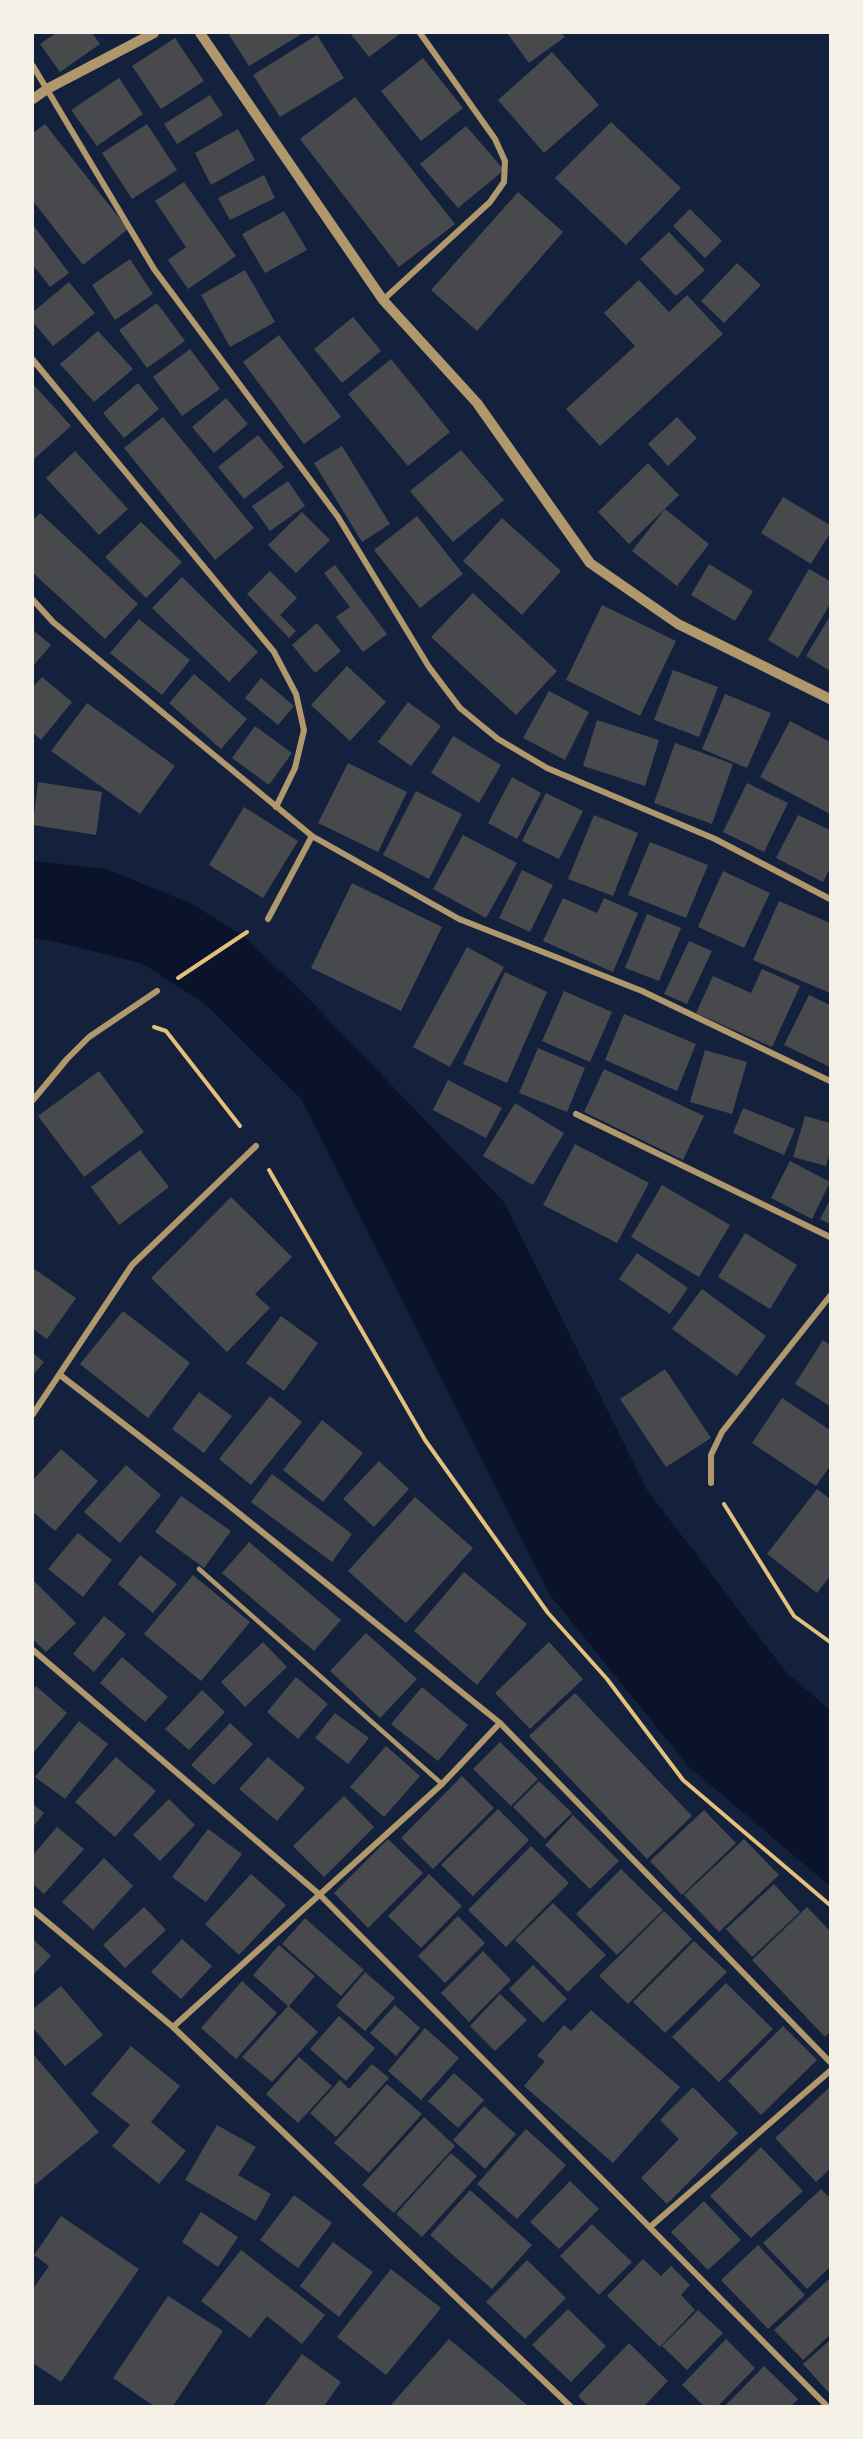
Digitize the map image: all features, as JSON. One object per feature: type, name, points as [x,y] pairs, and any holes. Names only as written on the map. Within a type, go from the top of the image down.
[{"type":"street","points":[[33,99],[47,89],[154,33]]},
{"type":"street","points":[[201,33],[383,300],[477,403],[590,562],[678,624],[830,699]]},
{"type":"street","points":[[383,300],[490,202],[504,182],[505,161],[495,139],[420,33]]},
{"type":"street","points":[[33,66],[154,269],[338,517],[429,667],[460,708],[498,739],[547,768],[715,839],[830,899]]},
{"type":"street","points":[[33,360],[274,652],[296,694],[303,730],[296,768],[276,807]]},
{"type":"street","points":[[33,600],[53,622],[312,836],[459,919],[642,991],[830,1081]]},
{"type":"street","points":[[268,919],[312,836]]},
{"type":"street","points":[[33,1100],[89,1037],[157,991]]},
{"type":"street","points":[[576,1114],[830,1237]]},
{"type":"street","points":[[33,1414],[132,1265],[256,1146]]},
{"type":"street","points":[[711,1483],[711,1455],[722,1432],[830,1296]]},
{"type":"street","points":[[60,1376],[221,1499],[500,1724],[830,2062]]},
{"type":"street","points":[[33,1650],[320,1894],[827,2406]]},
{"type":"street","points":[[173,2027],[442,1784],[500,1724]]},
{"type":"street","points":[[33,1910],[173,2027],[570,2406]]},
{"type":"street","points":[[650,2227],[830,2071]]},
{"type":"lane","points":[[199,1569],[442,1784]]},
{"type":"path","points":[[157,991],[268,919]]},
{"type":"path","points":[[122,1016],[166,1031],[256,1146],[425,1440],[548,1613],[607,1679],[683,1780],[830,1905]]},
{"type":"path","points":[[711,1483],[794,1616],[830,1642]]},
{"type":"water","points":[[33,861],[106,869],[192,904],[246,938],[301,991],[504,1202],[647,1490],[786,1672],[830,1710],[830,1886],[689,1767],[550,1595],[301,1099],[205,1004],[143,964],[49,940],[33,939]]},
{"type":"building","points":[[56,33],[92,33],[100,44],[60,72],[40,44]]},
{"type":"building","points":[[228,33],[303,33],[249,66]]},
{"type":"building","points":[[350,33],[401,33],[369,57]]},
{"type":"building","points":[[507,33],[561,33],[565,37],[529,63]]},
{"type":"building","points":[[317,35],[344,78],[280,117],[253,75]]},
{"type":"building","points":[[175,38],[204,81],[161,109],[132,66]]},
{"type":"building","points":[[552,52],[599,105],[544,153],[498,100]]},
{"type":"building","points":[[423,58],[463,108],[421,141],[381,91]]},
{"type":"building","points":[[119,78],[143,114],[97,146],[71,110]]},
{"type":"building","points":[[210,95],[223,115],[177,144],[164,124]]},
{"type":"building","points":[[355,97],[455,224],[399,267],[300,139]]},
{"type":"building","points":[[611,122],[681,188],[626,245],[555,178]]},
{"type":"building","points":[[45,124],[128,229],[83,265],[33,201],[33,133]]},
{"type":"building","points":[[147,124],[177,170],[132,199],[102,153]]},
{"type":"building","points":[[466,126],[504,170],[458,208],[420,164]]},
{"type":"building","points":[[238,129],[255,160],[211,185],[195,153]]},
{"type":"building","points":[[264,175],[275,198],[230,220],[218,198]]},
{"type":"building","points":[[184,182],[236,256],[188,289],[168,260],[186,247],[155,201]]},
{"type":"building","points":[[518,192],[563,232],[477,331],[431,290]]},
{"type":"building","points":[[690,209],[722,241],[705,258],[673,226]]},
{"type":"building","points":[[284,211],[307,250],[265,273],[242,234]]},
{"type":"building","points":[[33,225],[69,273],[50,287],[33,265]]},
{"type":"building","points":[[669,232],[705,270],[676,296],[640,259]]},
{"type":"building","points":[[130,259],[153,294],[115,320],[92,285]]},
{"type":"building","points":[[737,263],[761,285],[724,323],[701,301]]},
{"type":"building","points":[[245,270],[275,322],[230,347],[201,295]]},
{"type":"building","points":[[639,280],[669,312],[687,295],[723,334],[600,446],[566,409],[635,346],[604,313]]},
{"type":"building","points":[[69,282],[95,313],[53,346],[33,322],[33,312]]},
{"type":"building","points":[[157,303],[185,341],[147,368],[119,330]]},
{"type":"building","points":[[353,317],[381,351],[342,383],[314,349]]},
{"type":"building","points":[[98,331],[133,369],[94,402],[60,364]]},
{"type":"building","points":[[279,335],[341,417],[304,444],[243,362]]},
{"type":"building","points":[[190,349],[220,389],[182,416],[153,377]]},
{"type":"building","points":[[391,359],[450,432],[408,466],[348,394]]},
{"type":"building","points":[[138,383],[159,409],[124,438],[103,413]]},
{"type":"building","points":[[33,384],[71,426],[33,460]]},
{"type":"building","points":[[226,398],[248,424],[214,453],[192,427]]},
{"type":"building","points":[[163,417],[254,528],[215,560],[124,448]]},
{"type":"building","points":[[677,417],[697,438],[668,466],[648,444]]},
{"type":"building","points":[[258,435],[284,467],[244,499],[218,467]]},
{"type":"building","points":[[342,446],[390,524],[362,542],[314,463]]},
{"type":"building","points":[[461,450],[504,500],[453,542],[410,491]]},
{"type":"building","points":[[75,451],[128,509],[99,535],[46,478]]},
{"type":"building","points":[[648,463],[679,495],[629,544],[598,512]]},
{"type":"building","points":[[288,481],[305,506],[270,531],[252,506]]},
{"type":"building","points":[[783,497],[830,525],[830,533],[811,564],[761,533]]},
{"type":"building","points":[[665,509],[709,544],[677,586],[632,551]]},
{"type":"building","points":[[302,512],[330,540],[296,573],[268,545]]},
{"type":"building","points":[[40,513],[138,604],[105,639],[33,573],[33,520]]},
{"type":"building","points":[[417,516],[463,574],[420,608],[374,550]]},
{"type":"building","points":[[502,518],[561,571],[522,615],[463,561]]},
{"type":"building","points":[[141,522],[182,562],[146,598],[105,557]]},
{"type":"building","points":[[709,564],[753,591],[735,621],[691,595]]},
{"type":"building","points":[[335,565],[387,634],[363,652],[336,617],[350,607],[324,573]]},
{"type":"building","points":[[809,569],[830,581],[830,604],[798,658],[768,640]]},
{"type":"building","points":[[270,571],[297,598],[280,615],[296,631],[289,638],[247,594]]},
{"type":"building","points":[[182,577],[258,652],[229,682],[152,608]]},
{"type":"building","points":[[473,593],[557,671],[516,715],[431,637]]},
{"type":"building","points":[[602,605],[676,641],[640,716],[566,680]]},
{"type":"building","points":[[830,616],[830,671],[806,656]]},
{"type":"building","points":[[139,619],[190,660],[162,695],[110,653]]},
{"type":"building","points":[[317,623],[341,651],[315,673],[292,645]]},
{"type":"building","points":[[33,630],[51,645],[33,666]]},
{"type":"building","points":[[347,666],[386,702],[350,741],[311,705]]},
{"type":"building","points":[[673,670],[718,687],[699,737],[654,720]]},
{"type":"building","points":[[194,674],[247,719],[221,749],[169,703]]},
{"type":"building","points":[[42,677],[72,702],[41,740],[33,733],[33,687]]},
{"type":"building","points":[[261,678],[294,706],[278,725],[245,698]]},
{"type":"building","points":[[549,691],[589,712],[565,760],[523,738]]},
{"type":"building","points":[[725,694],[771,713],[747,768],[702,749]]},
{"type":"building","points":[[408,702],[441,726],[411,766],[378,742]]},
{"type":"building","points":[[87,703],[175,766],[140,814],[51,751]]},
{"type":"building","points":[[597,720],[659,740],[645,786],[583,766]]},
{"type":"building","points":[[790,721],[830,742],[830,814],[760,777]]},
{"type":"building","points":[[255,726],[292,753],[269,785],[232,758]]},
{"type":"building","points":[[453,736],[501,765],[479,803],[431,773]]},
{"type":"building","points":[[675,743],[733,764],[712,824],[654,803]]},
{"type":"building","points":[[348,763],[407,792],[378,852],[318,823]]},
{"type":"building","points":[[512,777],[541,793],[517,839],[488,823]]},
{"type":"building","points":[[38,782],[102,792],[96,835],[33,825]]},
{"type":"building","points":[[747,783],[788,803],[764,852],[723,832]]},
{"type":"building","points":[[416,791],[462,814],[429,879],[383,855]]},
{"type":"building","points":[[546,793],[583,811],[559,859],[522,841]]},
{"type":"building","points":[[244,807],[298,841],[263,898],[209,865]]},
{"type":"building","points":[[594,815],[638,833],[613,896],[568,879]]},
{"type":"building","points":[[798,815],[830,830],[830,868],[823,882],[776,858]]},
{"type":"building","points":[[463,835],[517,863],[486,918],[433,889]]},
{"type":"building","points":[[650,842],[708,865],[686,918],[628,895]]},
{"type":"building","points":[[522,870],[553,885],[530,932],[499,918]]},
{"type":"building","points":[[723,871],[770,893],[744,948],[698,927]]},
{"type":"building","points":[[352,883],[442,927],[401,1011],[311,968]]},
{"type":"building","points":[[563,898],[597,913],[604,898],[638,913],[613,972],[543,941]]},
{"type":"building","points":[[779,901],[830,923],[830,993],[753,960]]},
{"type":"building","points":[[647,914],[681,928],[659,981],[625,968]]},
{"type":"building","points":[[689,941],[712,951],[687,1004],[664,994]]},
{"type":"building","points":[[467,947],[504,967],[450,1067],[413,1047]]},
{"type":"building","points":[[762,969],[800,986],[772,1047],[696,1013],[713,976],[751,993]]},
{"type":"building","points":[[505,972],[547,992],[507,1083],[463,1064]]},
{"type":"building","points":[[564,991],[612,1012],[590,1062],[542,1041]]},
{"type":"building","points":[[809,995],[830,1005],[830,1067],[784,1045]]},
{"type":"building","points":[[624,1014],[696,1044],[677,1091],[605,1060]]},
{"type":"building","points":[[538,1048],[585,1068],[567,1112],[519,1093]]},
{"type":"building","points":[[705,1050],[747,1062],[732,1114],[690,1102]]},
{"type":"building","points":[[604,1069],[704,1116],[683,1160],[584,1112]]},
{"type":"building","points":[[99,1071],[144,1132],[84,1177],[38,1116]]},
{"type":"building","points":[[448,1080],[502,1108],[486,1138],[433,1110]]},
{"type":"building","points":[[515,1103],[564,1133],[533,1185],[483,1156]]},
{"type":"building","points":[[743,1108],[795,1129],[784,1155],[733,1133]]},
{"type":"building","points":[[805,1116],[830,1123],[830,1152],[826,1166],[793,1157]]},
{"type":"building","points":[[575,1144],[649,1183],[617,1243],[543,1205]]},
{"type":"building","points":[[140,1150],[169,1187],[119,1225],[91,1187]]},
{"type":"building","points":[[790,1161],[830,1182],[812,1219],[771,1198]]},
{"type":"building","points":[[662,1185],[730,1225],[699,1277],[631,1237]]},
{"type":"building","points":[[231,1197],[292,1257],[255,1294],[270,1308],[227,1352],[151,1278]]},
{"type":"building","points":[[830,1200],[830,1224],[820,1219]]},
{"type":"building","points":[[745,1233],[797,1265],[770,1309],[718,1277]]},
{"type":"building","points":[[637,1253],[688,1288],[670,1314],[619,1279]]},
{"type":"building","points":[[33,1268],[76,1298],[47,1339],[33,1329]]},
{"type":"building","points":[[702,1289],[766,1336],[737,1376],[672,1329]]},
{"type":"building","points":[[123,1311],[190,1363],[148,1418],[80,1364]]},
{"type":"building","points":[[281,1316],[318,1343],[284,1391],[246,1363]]},
{"type":"building","points":[[823,1340],[830,1345],[830,1406],[795,1384]]},
{"type":"building","points":[[33,1353],[44,1362],[33,1375]]},
{"type":"building","points":[[665,1369],[711,1438],[666,1467],[620,1399]]},
{"type":"building","points":[[199,1392],[232,1416],[204,1453],[172,1429]]},
{"type":"building","points":[[270,1396],[302,1422],[251,1485],[219,1459]]},
{"type":"building","points":[[782,1398],[830,1430],[830,1466],[816,1486],[752,1443]]},
{"type":"building","points":[[322,1420],[363,1453],[323,1502],[283,1470]]},
{"type":"building","points":[[61,1449],[98,1481],[55,1531],[33,1512],[33,1480]]},
{"type":"building","points":[[379,1461],[409,1489],[374,1527],[343,1499]]},
{"type":"building","points":[[126,1465],[161,1495],[120,1543],[84,1512]]},
{"type":"building","points":[[272,1474],[352,1534],[332,1562],[251,1502]]},
{"type":"building","points":[[817,1489],[830,1499],[830,1576],[817,1593],[767,1554]]},
{"type":"building","points":[[181,1496],[231,1531],[204,1568],[155,1532]]},
{"type":"building","points":[[415,1497],[473,1548],[406,1623],[348,1571]]},
{"type":"building","points":[[78,1533],[112,1560],[83,1597],[48,1569]]},
{"type":"building","points":[[249,1542],[341,1620],[314,1651],[222,1573]]},
{"type":"building","points":[[140,1555],[177,1584],[153,1613],[118,1584]]},
{"type":"building","points":[[464,1572],[527,1624],[477,1685],[414,1631]]},
{"type":"building","points":[[193,1575],[250,1622],[201,1681],[144,1634]]},
{"type":"building","points":[[33,1580],[76,1623],[46,1652],[33,1639]]},
{"type":"building","points":[[104,1616],[126,1634],[94,1672],[73,1654]]},
{"type":"building","points":[[366,1633],[417,1679],[380,1718],[330,1671]]},
{"type":"building","points":[[263,1642],[287,1667],[245,1707],[221,1682]]},
{"type":"building","points":[[549,1642],[583,1679],[530,1729],[495,1693]]},
{"type":"building","points":[[122,1657],[168,1697],[145,1722],[100,1683]]},
{"type":"building","points":[[296,1677],[328,1704],[298,1739],[267,1712]]},
{"type":"building","points":[[36,1686],[67,1713],[33,1753],[33,1690]]},
{"type":"building","points":[[422,1687],[468,1725],[438,1761],[391,1724]]},
{"type":"building","points":[[202,1690],[225,1712],[189,1750],[165,1729]]},
{"type":"building","points":[[575,1693],[692,1816],[647,1859],[529,1736]]},
{"type":"building","points":[[335,1713],[369,1738],[348,1764],[315,1738]]},
{"type":"building","points":[[79,1721],[108,1744],[65,1799],[35,1777]]},
{"type":"building","points":[[230,1723],[253,1744],[214,1785],[191,1765]]},
{"type":"building","points":[[500,1742],[538,1779],[511,1806],[473,1769]]},
{"type":"building","points":[[386,1746],[420,1776],[384,1817],[350,1787]]},
{"type":"building","points":[[116,1757],[156,1791],[115,1837],[75,1802]]},
{"type":"building","points":[[268,1757],[305,1788],[277,1821],[239,1789]]},
{"type":"building","points":[[462,1776],[494,1808],[433,1869],[401,1838]]},
{"type":"building","points":[[539,1781],[572,1813],[545,1839],[513,1807]]},
{"type":"building","points":[[344,1796],[374,1827],[324,1877],[293,1846]]},
{"type":"building","points":[[169,1799],[195,1825],[160,1861],[133,1835]]},
{"type":"building","points":[[33,1804],[44,1813],[33,1827]]},
{"type":"building","points":[[498,1809],[529,1840],[473,1896],[441,1865]]},
{"type":"building","points":[[704,1810],[736,1843],[682,1895],[650,1861]]},
{"type":"building","points":[[573,1815],[619,1861],[590,1889],[545,1845]]},
{"type":"building","points":[[57,1827],[84,1849],[44,1894],[33,1884],[33,1855]]},
{"type":"building","points":[[208,1829],[242,1854],[206,1902],[172,1877]]},
{"type":"building","points":[[388,1839],[423,1873],[368,1928],[334,1893]]},
{"type":"building","points":[[744,1839],[779,1875],[719,1932],[684,1895]]},
{"type":"building","points":[[531,1846],[569,1883],[506,1947],[468,1910]]},
{"type":"building","points":[[104,1858],[133,1886],[93,1930],[62,1902]]},
{"type":"building","points":[[621,1869],[663,1910],[617,1955],[576,1914]]},
{"type":"building","points":[[251,1874],[286,1905],[239,1955],[205,1924]]},
{"type":"building","points":[[429,1874],[462,1906],[421,1948],[388,1916]]},
{"type":"building","points":[[774,1884],[800,1912],[752,1957],[726,1929]]},
{"type":"building","points":[[553,1903],[606,1955],[568,1992],[515,1940]]},
{"type":"building","points":[[144,1907],[166,1930],[125,1968],[103,1945]]},
{"type":"building","points":[[807,1907],[830,1931],[830,2032],[825,2037],[752,1960]]},
{"type":"building","points":[[664,1911],[692,1939],[628,2004],[599,1976]]},
{"type":"building","points":[[458,1916],[485,1943],[445,1983],[418,1956]]},
{"type":"building","points":[[305,1918],[364,1970],[341,1996],[282,1944]]},
{"type":"building","points":[[33,1939],[51,1956],[33,1975]]},
{"type":"building","points":[[182,1939],[212,1966],[181,1999],[151,1972]]},
{"type":"building","points":[[694,1941],[727,1972],[665,2033],[633,2002]]},
{"type":"building","points":[[279,1945],[315,1976],[289,2006],[318,2032],[272,2082],[242,2057],[288,2006],[253,1975]]},
{"type":"building","points":[[483,1951],[511,1980],[469,2022],[441,1993]]},
{"type":"building","points":[[533,1965],[567,1999],[543,2023],[509,1989]]},
{"type":"building","points":[[365,1972],[395,1998],[365,2031],[336,2006]]},
{"type":"building","points":[[242,1981],[277,2013],[236,2059],[201,2028]]},
{"type":"building","points":[[726,1983],[773,2029],[719,2082],[672,2037]]},
{"type":"building","points":[[61,1986],[103,2035],[65,2066],[33,2028],[33,2009]]},
{"type":"building","points":[[500,1994],[527,2020],[495,2051],[470,2026]]},
{"type":"building","points":[[395,2005],[420,2028],[396,2056],[370,2033]]},
{"type":"building","points":[[591,2010],[680,2087],[613,2163],[524,2086],[545,2061],[537,2056],[564,2025],[571,2031]]},
{"type":"building","points":[[339,2016],[375,2048],[346,2081],[310,2049]]},
{"type":"building","points":[[783,2026],[817,2060],[761,2115],[728,2081]]},
{"type":"building","points":[[425,2028],[459,2058],[421,2100],[388,2071]]},
{"type":"building","points":[[131,2046],[180,2086],[151,2122],[186,2151],[159,2184],[112,2146],[130,2125],[91,2094]]},
{"type":"building","points":[[33,2054],[99,2132],[35,2185],[33,2183]]},
{"type":"building","points":[[299,2057],[332,2086],[298,2123],[266,2094]]},
{"type":"building","points":[[372,2064],[389,2078],[336,2137],[310,2113],[340,2080],[349,2089]]},
{"type":"building","points":[[454,2073],[484,2100],[458,2128],[428,2101]]},
{"type":"building","points":[[387,2084],[422,2114],[369,2173],[334,2143]]},
{"type":"building","points":[[693,2087],[738,2133],[667,2204],[641,2178],[679,2139],[660,2120]]},
{"type":"building","points":[[830,2087],[830,2169],[816,2182],[775,2138]]},
{"type":"building","points":[[484,2106],[516,2134],[485,2169],[453,2140]]},
{"type":"building","points":[[424,2117],[455,2146],[394,2213],[362,2185]]},
{"type":"building","points":[[217,2125],[256,2147],[238,2175],[271,2194],[256,2221],[185,2180]]},
{"type":"building","points":[[526,2129],[566,2165],[517,2219],[477,2184]]},
{"type":"building","points":[[761,2147],[803,2191],[751,2238],[710,2196]]},
{"type":"building","points":[[451,2153],[477,2176],[422,2237],[396,2214]]},
{"type":"building","points":[[570,2181],[599,2209],[559,2249],[530,2222]]},
{"type":"building","points":[[821,2189],[830,2198],[830,2267],[807,2289],[763,2243]]},
{"type":"building","points":[[470,2190],[532,2245],[492,2289],[430,2235]]},
{"type":"building","points":[[294,2195],[332,2223],[298,2268],[260,2240]]},
{"type":"building","points":[[704,2201],[741,2240],[708,2270],[671,2232]]},
{"type":"building","points":[[201,2212],[238,2237],[218,2267],[182,2242]]},
{"type":"building","points":[[61,2216],[139,2269],[61,2382],[33,2363],[33,2289],[49,2266],[34,2255]]},
{"type":"building","points":[[592,2224],[632,2262],[599,2295],[560,2256]]},
{"type":"building","points":[[333,2242],[373,2272],[339,2317],[300,2286]]},
{"type":"building","points":[[758,2245],[805,2295],[768,2329],[721,2280]]},
{"type":"building","points":[[241,2250],[325,2315],[302,2344],[267,2316],[250,2338],[201,2301]]},
{"type":"building","points":[[643,2259],[661,2276],[671,2266],[690,2285],[681,2295],[695,2310],[660,2347],[607,2296]]},
{"type":"building","points":[[527,2260],[566,2298],[525,2339],[486,2302]]},
{"type":"building","points":[[391,2269],[441,2308],[386,2375],[337,2337]]},
{"type":"building","points":[[830,2278],[830,2335],[803,2360],[774,2330]]},
{"type":"building","points":[[168,2296],[223,2331],[173,2406],[154,2406],[113,2378]]},
{"type":"building","points":[[568,2309],[606,2346],[571,2382],[532,2345]]},
{"type":"building","points":[[698,2310],[723,2333],[687,2370],[662,2346]]},
{"type":"building","points":[[449,2339],[497,2379],[528,2406],[390,2406]]},
{"type":"building","points":[[726,2339],[755,2368],[718,2406],[704,2406],[682,2385]]},
{"type":"building","points":[[830,2340],[830,2394],[803,2364]]},
{"type":"building","points":[[629,2343],[668,2381],[644,2406],[588,2406],[578,2396]]},
{"type":"building","points":[[302,2354],[341,2382],[324,2406],[264,2406]]},
{"type":"building","points":[[764,2366],[798,2399],[791,2406],[725,2406]]}]
